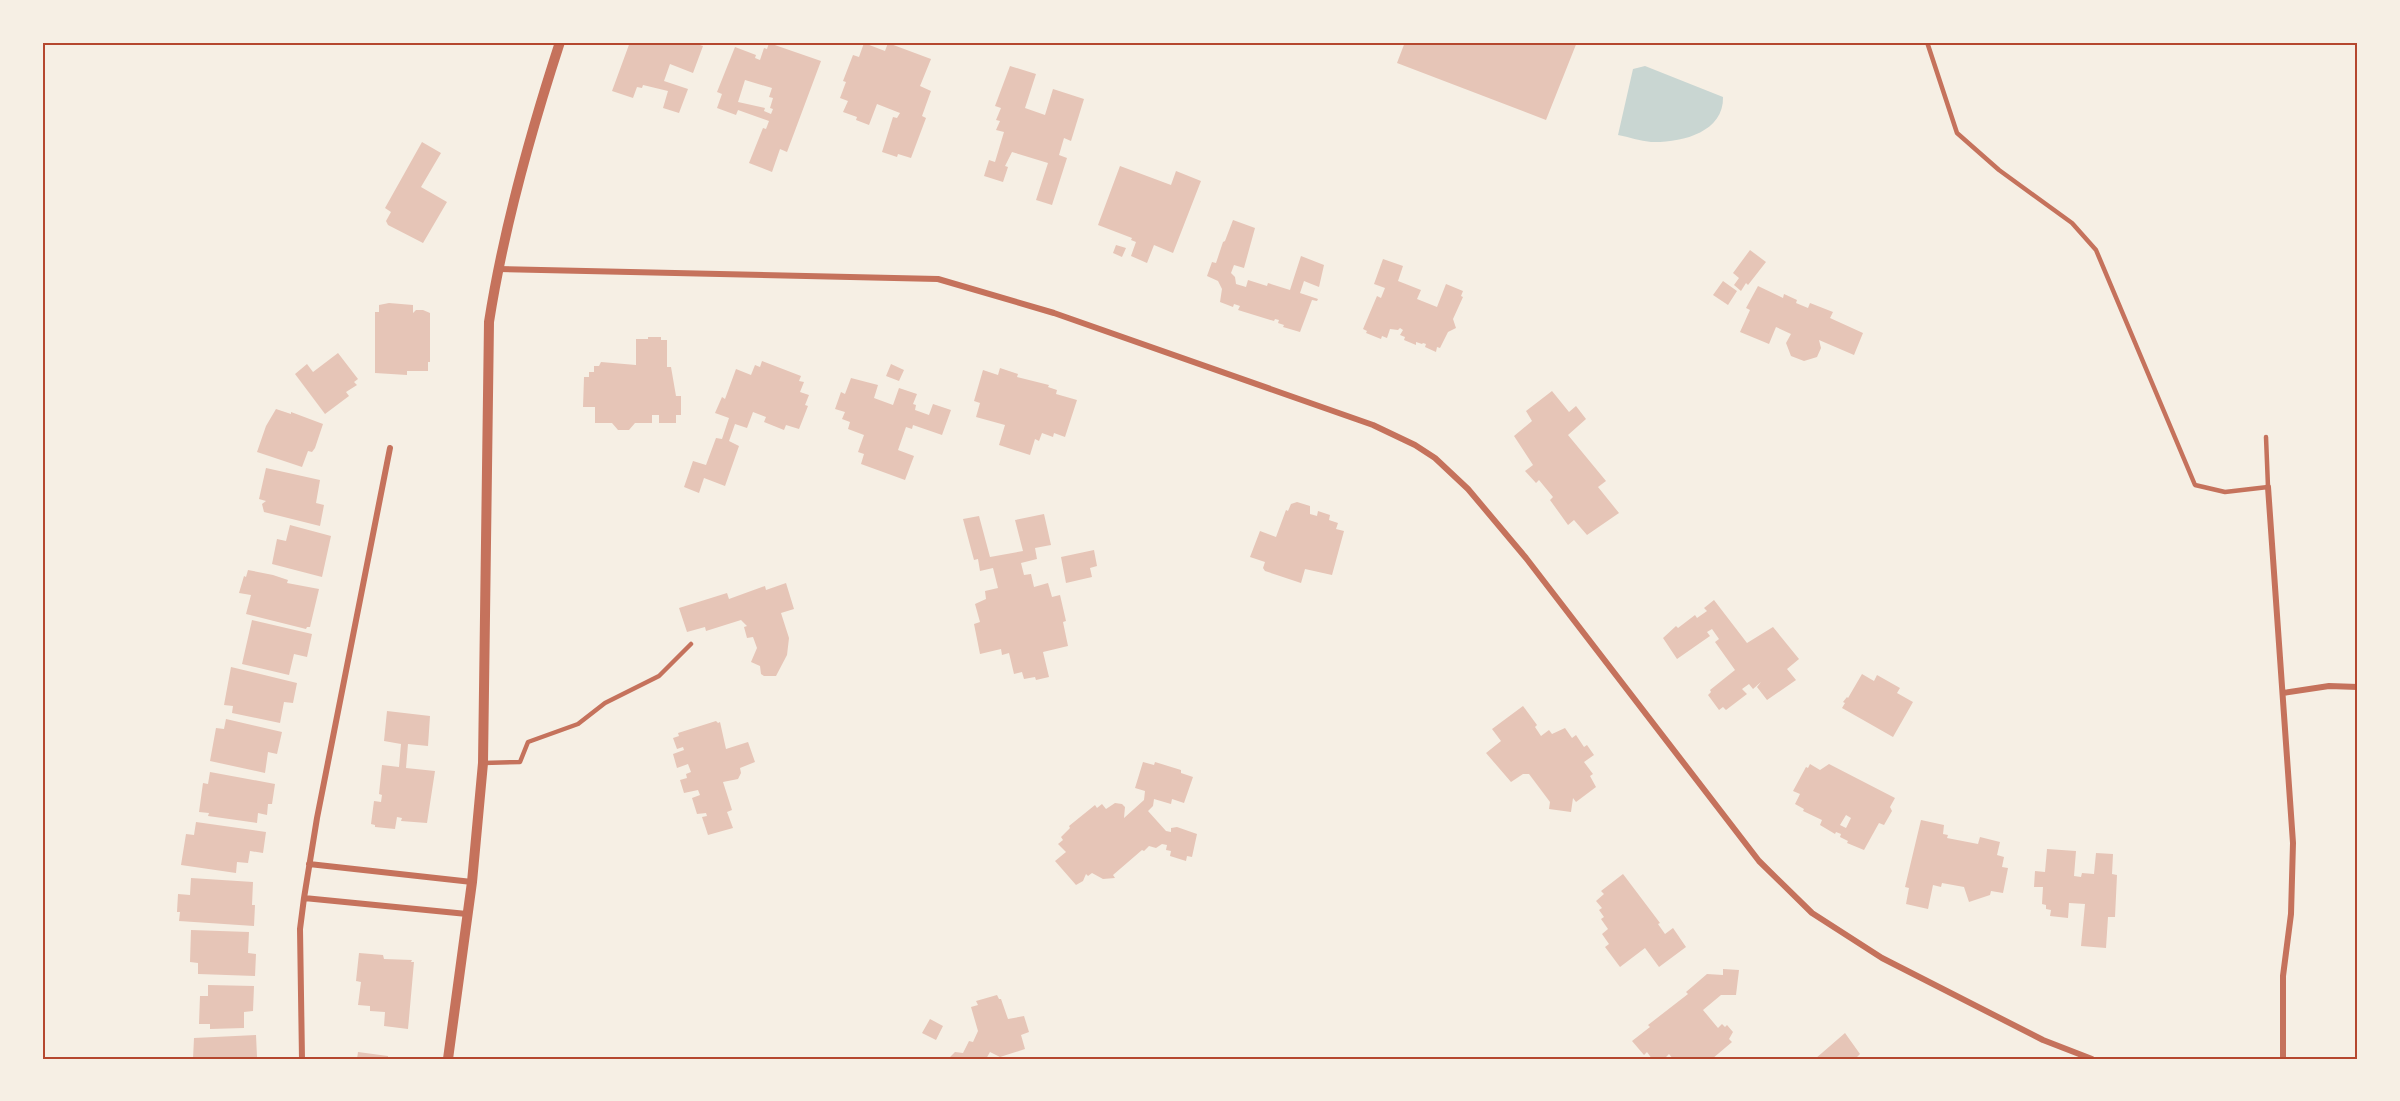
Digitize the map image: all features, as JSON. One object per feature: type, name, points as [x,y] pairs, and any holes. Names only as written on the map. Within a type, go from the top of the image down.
[{"type":"street","points":[[448,1059],[472,882],[483,763],[489,322],[497,269],[538,108],[560,42]]},
{"type":"street","points":[[497,269],[938,279],[1054,313],[1373,425],[1415,444],[1435,458],[1468,489],[1526,558],[1759,861],[1812,913],[1891,963],[2043,1040],[2092,1059]]},
{"type":"street","points":[[302,1059],[300,940],[304,898],[390,447]]},
{"type":"street","points":[[2268,487],[2293,843],[2291,914],[2283,976],[2283,1059]]},
{"type":"street","points":[[2283,693],[2329,686],[2358,687]]},
{"type":"street","points":[[309,864],[472,882]]},
{"type":"street","points":[[304,898],[467,914]]},
{"type":"lane","points":[[1928,42],[1957,133],[1999,170],[2072,223],[2096,250],[2195,485],[2225,492],[2268,487],[2266,437]]},
{"type":"lane","points":[[483,763],[520,762],[528,742],[579,724],[606,703],[659,675],[691,644]]},
{"type":"shaded area","points":[[1645,66],[1723,97],[1716,119],[1698,133],[1675,140],[1651,142],[1618,135],[1633,69]]},
{"type":"building","points":[[630,42],[691,42],[703,46],[693,73],[670,64],[664,81],[688,89],[679,113],[663,108],[668,91],[643,85],[642,88],[637,87],[633,98],[612,91]]},
{"type":"building","points":[[1405,42],[1577,42],[1546,120],[1397,63]]},
{"type":"building","points":[[769,43],[821,61],[787,152],[780,149],[772,172],[749,163],[763,128],[766,129],[769,121],[738,110],[736,115],[717,108],[722,94],[717,92],[735,47],[756,55],[755,58],[760,60],[764,48],[767,49]],"holes":[[[745,80],[772,88],[769,97],[773,98],[771,114],[764,111],[765,108],[738,102]]]},
{"type":"building","points":[[864,43],[885,51],[888,43],[931,59],[920,86],[931,91],[922,116],[926,118],[911,158],[898,154],[897,157],[882,152],[893,117],[897,118],[900,113],[877,104],[869,125],[843,112],[848,101],[840,98],[846,82],[843,81],[853,55],[859,57]]},
{"type":"building","points":[[1010,66],[1036,74],[1025,108],[1045,115],[1053,89],[1084,99],[1071,141],[1064,138],[1059,155],[1067,158],[1052,205],[1036,200],[1048,163],[1012,152],[1005,166],[1008,167],[1003,182],[984,176],[989,160],[995,162],[1004,132],[996,130],[1000,121],[996,120],[1001,108],[995,106]]},
{"type":"building","points":[[422,142],[441,153],[421,187],[447,202],[423,243],[388,225],[386,221],[391,212],[385,208]]},
{"type":"building","points":[[1120,166],[1171,185],[1176,171],[1201,181],[1173,253],[1154,245],[1147,263],[1131,256],[1136,242],[1131,240],[1132,238],[1098,225]]},
{"type":"building","points":[[1233,220],[1255,228],[1244,268],[1234,265],[1231,273],[1235,277],[1236,284],[1246,287],[1248,280],[1290,290],[1301,256],[1324,265],[1319,287],[1304,281],[1300,293],[1318,299],[1317,301],[1312,300],[1300,332],[1283,327],[1284,325],[1278,323],[1279,320],[1274,321],[1238,310],[1240,306],[1234,304],[1233,307],[1220,302],[1222,289],[1218,281],[1207,276],[1212,262],[1216,263]]},
{"type":"building","points":[[1116,245],[1126,248],[1122,257],[1113,253]]},
{"type":"building","points":[[1750,250],[1766,262],[1741,291],[1734,285],[1739,278],[1733,273]]},
{"type":"building","points":[[1383,259],[1403,266],[1398,281],[1421,290],[1417,299],[1437,307],[1446,284],[1463,291],[1461,296],[1463,297],[1453,319],[1456,328],[1448,332],[1436,352],[1425,347],[1426,344],[1416,342],[1416,345],[1404,340],[1405,337],[1400,335],[1403,330],[1400,328],[1390,329],[1387,338],[1382,336],[1381,339],[1366,333],[1367,331],[1363,329],[1377,296],[1381,298],[1385,288],[1374,284]]},
{"type":"building","points":[[1723,281],[1737,291],[1728,305],[1713,295]]},
{"type":"building","points":[[1758,286],[1783,298],[1784,294],[1808,308],[1810,303],[1833,312],[1830,318],[1863,333],[1854,355],[1819,340],[1821,348],[1817,357],[1804,361],[1791,356],[1786,343],[1791,334],[1776,327],[1769,344],[1740,332],[1750,310],[1746,308]]},
{"type":"building","points":[[389,303],[413,305],[413,313],[416,310],[423,310],[430,313],[428,371],[407,371],[407,375],[375,373],[375,312],[379,312],[379,305]]},
{"type":"building","points":[[648,337],[661,337],[661,340],[667,340],[667,367],[671,367],[676,396],[681,396],[681,415],[676,415],[676,423],[659,423],[659,415],[652,415],[652,423],[635,423],[629,430],[618,430],[612,423],[595,423],[595,407],[583,407],[584,377],[589,377],[589,372],[594,372],[594,366],[599,366],[601,362],[636,365],[636,339],[648,339]]},
{"type":"building","points":[[338,353],[358,379],[354,382],[357,385],[346,392],[349,396],[325,414],[295,374],[307,364],[313,372]]},
{"type":"building","points":[[762,361],[801,376],[799,381],[804,382],[800,392],[809,395],[805,405],[808,406],[799,429],[786,425],[784,430],[764,422],[766,417],[753,412],[747,428],[735,424],[729,441],[739,446],[725,486],[704,478],[699,493],[684,487],[693,461],[706,465],[716,438],[722,439],[729,418],[715,413],[722,397],[725,399],[736,369],[751,375],[755,365],[760,367]]},
{"type":"building","points":[[891,364],[904,370],[899,381],[886,376]]},
{"type":"building","points":[[1000,368],[1018,374],[1017,377],[1049,385],[1048,387],[1057,390],[1056,394],[1077,400],[1065,437],[1054,433],[1053,437],[1042,433],[1039,441],[1035,439],[1030,455],[999,445],[1005,425],[976,417],[980,403],[974,401],[983,370],[998,375]]},
{"type":"building","points":[[851,378],[878,385],[874,398],[893,405],[899,388],[917,394],[913,404],[916,405],[915,410],[929,415],[933,404],[951,410],[942,435],[913,425],[912,429],[906,427],[898,450],[914,456],[905,480],[861,464],[864,454],[858,452],[864,435],[848,429],[850,422],[842,419],[845,412],[835,409],[841,392],[845,394]]},
{"type":"building","points":[[1552,391],[1569,412],[1576,406],[1586,419],[1568,435],[1606,481],[1598,487],[1619,513],[1587,535],[1574,520],[1568,525],[1550,500],[1553,497],[1539,480],[1536,483],[1525,471],[1533,465],[1514,436],[1532,421],[1526,411]]},
{"type":"building","points":[[276,409],[323,424],[315,448],[312,452],[308,451],[302,467],[257,452],[266,426]]},
{"type":"building","points":[[266,468],[320,480],[316,503],[324,505],[320,526],[264,512],[262,504],[266,501],[259,499]]},
{"type":"building","points":[[1297,502],[1310,506],[1310,514],[1317,516],[1318,511],[1330,515],[1329,520],[1338,523],[1336,529],[1344,531],[1332,575],[1305,569],[1301,583],[1265,571],[1263,568],[1265,562],[1250,557],[1260,531],[1276,537],[1286,510],[1288,511],[1291,504]]},
{"type":"building","points":[[1044,514],[1051,545],[1035,548],[1037,559],[1021,563],[1024,575],[1031,574],[1034,587],[1048,583],[1052,597],[1060,595],[1066,621],[1063,622],[1068,646],[1043,652],[1049,677],[1036,680],[1035,677],[1024,679],[1022,672],[1014,674],[1009,653],[1002,655],[1001,649],[980,654],[974,624],[980,622],[975,604],[986,599],[985,591],[998,588],[993,568],[980,571],[978,559],[974,560],[963,519],[979,516],[990,557],[1023,551],[1015,520]]},
{"type":"building","points":[[290,525],[331,536],[322,577],[272,564],[277,539],[286,541]]},
{"type":"building","points":[[1094,550],[1097,566],[1090,568],[1092,577],[1066,583],[1061,557]]},
{"type":"building","points":[[248,570],[288,580],[287,583],[319,589],[310,627],[306,629],[246,614],[251,595],[239,593]]},
{"type":"building","points":[[786,583],[794,609],[781,613],[789,638],[787,655],[776,676],[764,676],[761,674],[760,666],[751,662],[757,648],[753,637],[747,638],[744,627],[747,626],[741,620],[706,631],[705,627],[687,632],[679,608],[727,593],[729,599],[765,586],[766,590]]},
{"type":"building","points":[[1714,600],[1747,643],[1773,627],[1799,659],[1787,669],[1796,680],[1767,700],[1757,687],[1761,682],[1753,689],[1749,684],[1742,689],[1747,694],[1726,710],[1723,707],[1719,710],[1708,695],[1710,690],[1735,670],[1715,642],[1719,639],[1712,629],[1707,632],[1710,636],[1677,659],[1663,638],[1676,626],[1678,628],[1695,615],[1697,618],[1707,611],[1704,608]]},
{"type":"building","points":[[252,620],[312,634],[307,657],[294,654],[289,675],[242,664]]},
{"type":"building","points":[[231,667],[297,683],[293,703],[284,702],[280,723],[232,713],[233,706],[224,705]]},
{"type":"building","points":[[1862,674],[1874,681],[1877,675],[1900,688],[1897,693],[1913,702],[1893,737],[1842,708],[1845,703],[1843,702],[1848,698]]},
{"type":"building","points":[[1523,706],[1537,725],[1535,727],[1541,736],[1549,730],[1552,734],[1565,728],[1572,738],[1576,735],[1584,747],[1587,745],[1594,755],[1584,762],[1593,774],[1590,776],[1596,787],[1576,802],[1573,798],[1571,812],[1549,809],[1550,802],[1529,774],[1523,774],[1511,782],[1486,753],[1501,741],[1492,729]]},
{"type":"building","points":[[387,711],[430,716],[428,746],[408,744],[406,768],[435,771],[427,823],[401,821],[402,818],[397,817],[395,829],[375,827],[371,824],[374,801],[381,802],[382,795],[379,794],[382,765],[399,767],[401,744],[384,741]]},
{"type":"building","points":[[226,719],[282,732],[277,754],[268,752],[265,773],[210,761],[216,728],[224,729]]},
{"type":"building","points":[[716,721],[720,722],[726,749],[748,742],[755,762],[740,768],[741,773],[738,779],[723,782],[732,810],[727,812],[733,828],[708,835],[702,817],[707,816],[706,813],[697,814],[692,798],[700,795],[698,790],[684,793],[680,780],[687,778],[686,774],[691,772],[688,764],[677,768],[673,754],[684,750],[683,747],[677,749],[673,738],[679,736],[678,733]]},
{"type":"building","points":[[1143,762],[1154,765],[1155,762],[1181,770],[1181,773],[1193,777],[1184,803],[1172,799],[1171,804],[1154,799],[1153,806],[1148,811],[1166,831],[1171,832],[1171,828],[1177,827],[1197,834],[1192,857],[1187,856],[1186,861],[1170,856],[1171,851],[1166,850],[1167,845],[1162,844],[1156,848],[1149,846],[1113,875],[1115,878],[1103,879],[1092,873],[1088,876],[1086,874],[1083,881],[1076,885],[1055,861],[1066,852],[1058,844],[1063,840],[1061,837],[1070,828],[1069,826],[1095,805],[1097,808],[1102,804],[1106,809],[1115,803],[1122,804],[1125,807],[1124,818],[1144,800],[1145,791],[1135,788]]},
{"type":"building","points":[[1810,764],[1820,770],[1829,764],[1895,798],[1890,807],[1892,811],[1884,825],[1879,823],[1864,850],[1847,843],[1848,841],[1840,837],[1841,834],[1836,832],[1835,834],[1820,825],[1822,820],[1803,811],[1804,809],[1795,804],[1800,794],[1793,791],[1806,767],[1808,768]],"holes":[[[1846,815],[1851,818],[1846,828],[1840,825]]]},
{"type":"building","points":[[210,772],[275,784],[272,804],[268,804],[267,815],[258,813],[257,823],[208,816],[209,813],[199,812],[203,783],[208,784]]},
{"type":"building","points":[[1921,820],[1944,825],[1943,834],[1948,835],[1947,838],[1978,844],[1980,837],[2000,842],[1997,855],[2004,857],[2002,867],[2008,868],[2003,893],[1991,891],[1990,895],[1969,902],[1964,887],[1942,883],[1941,887],[1933,885],[1928,909],[1906,904],[1909,888],[1905,887]]},
{"type":"building","points":[[196,822],[266,832],[263,853],[250,851],[248,863],[237,862],[236,873],[181,865],[186,834],[194,835]]},
{"type":"building","points":[[2047,849],[2076,851],[2074,876],[2081,877],[2082,873],[2094,874],[2096,853],[2113,854],[2112,874],[2117,875],[2115,917],[2108,917],[2106,948],[2081,946],[2085,904],[2069,903],[2068,918],[2050,916],[2051,910],[2046,909],[2046,905],[2042,904],[2043,887],[2034,887],[2035,871],[2045,872]]},
{"type":"building","points":[[1623,874],[1660,923],[1658,924],[1665,934],[1673,928],[1686,947],[1659,967],[1645,948],[1620,967],[1605,947],[1609,944],[1602,934],[1608,929],[1601,919],[1604,917],[1599,910],[1602,908],[1596,901],[1604,894],[1601,891]]},
{"type":"building","points":[[191,878],[253,882],[254,926],[179,921],[178,894],[190,895]]},
{"type":"building","points":[[191,930],[249,932],[248,953],[256,954],[255,976],[198,974],[198,963],[190,962]]},
{"type":"building","points":[[359,953],[383,955],[384,959],[414,962],[408,1029],[384,1026],[385,1012],[370,1011],[370,1006],[358,1005],[361,982],[356,981]]},
{"type":"building","points":[[1723,969],[1739,970],[1736,995],[1721,995],[1703,1010],[1718,1028],[1722,1024],[1725,1027],[1727,1025],[1733,1032],[1729,1039],[1732,1042],[1712,1059],[1673,1059],[1669,1054],[1664,1059],[1652,1059],[1647,1052],[1644,1055],[1632,1041],[1650,1027],[1648,1025],[1688,994],[1686,992],[1707,974],[1723,975]]},
{"type":"building","points":[[208,985],[254,986],[253,1011],[244,1012],[244,1028],[210,1029],[210,1024],[199,1024],[200,996],[208,996]]},
{"type":"building","points":[[997,995],[1001,999],[1008,1019],[1024,1016],[1029,1032],[1021,1035],[1025,1049],[1000,1057],[990,1052],[986,1059],[948,1059],[955,1052],[963,1053],[969,1041],[973,1042],[978,1031],[971,1007],[978,1005],[976,1001]]},
{"type":"building","points":[[930,1019],[943,1026],[936,1040],[922,1033]]},
{"type":"building","points":[[1845,1033],[1860,1054],[1855,1059],[1815,1059]]},
{"type":"building","points":[[256,1035],[257,1057],[193,1059],[194,1038]]},
{"type":"building","points":[[358,1052],[388,1056],[388,1059],[357,1059]]}]
